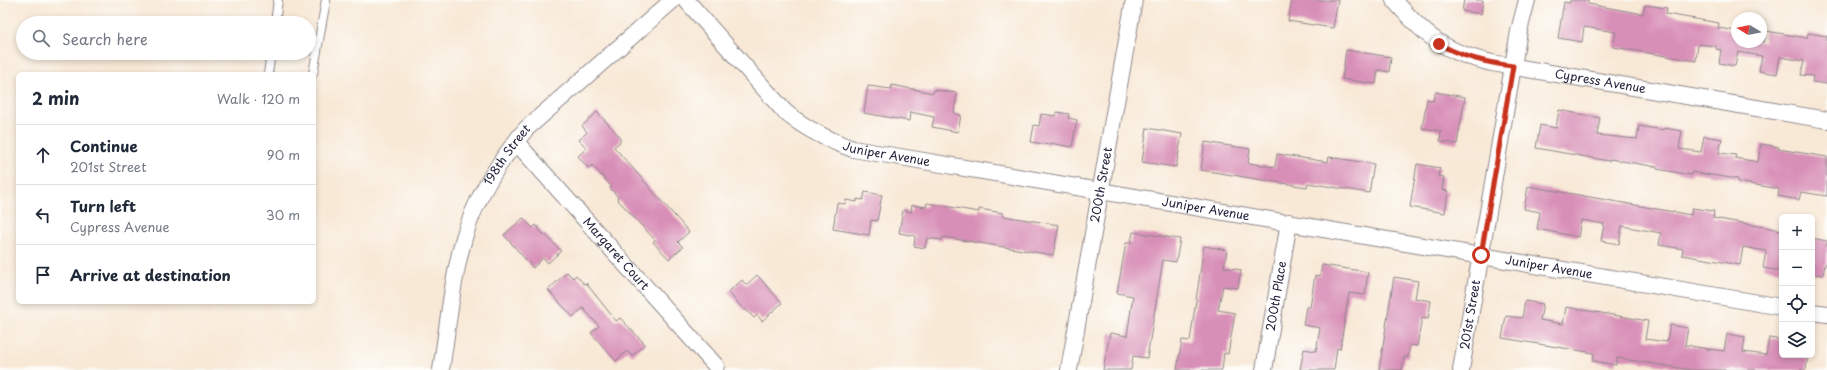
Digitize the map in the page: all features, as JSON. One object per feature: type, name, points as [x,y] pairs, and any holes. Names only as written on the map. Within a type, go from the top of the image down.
[{"type":"street","name":"198th Street","points":[[441,370],[465,237],[489,182],[526,129],[673,0]]},
{"type":"street","name":"Juniper Avenue","points":[[686,0],[785,112],[800,124],[829,140],[853,149],[1779,306]]},
{"type":"street","name":"200th Street","points":[[1069,370],[1134,0]]},
{"type":"street","name":"Cypress Avenue","points":[[1394,0],[1417,26],[1439,44],[1453,52],[1492,63],[1827,120]]},
{"type":"street","name":"201st Street","points":[[1461,370],[1513,66],[1527,0]]},
{"type":"street","name":"Margaret Court","points":[[516,142],[716,366]]},
{"type":"street","name":"200th Place","points":[[1264,370],[1289,222]]},
{"type":"street","points":[[1815,312],[1827,314]]},
{"type":"lane","points":[[276,16],[278,0]]},
{"type":"lane","points":[[316,57],[326,0]]},
{"type":"lane","points":[[268,72],[270,60]]},
{"type":"lane","points":[[313,72],[315,60]]},
{"type":"building","points":[[1292,0],[1338,0],[1333,28],[1288,21]]},
{"type":"building","points":[[1464,0],[1483,0],[1481,14],[1462,11]]},
{"type":"building","points":[[1570,0],[1588,0],[1588,4],[1643,14],[1645,5],[1667,8],[1666,14],[1719,23],[1718,28],[1731,30],[1731,48],[1767,48],[1767,31],[1807,38],[1808,33],[1827,36],[1827,84],[1812,82],[1813,76],[1801,75],[1804,61],[1780,57],[1777,74],[1759,71],[1762,56],[1738,52],[1735,66],[1719,63],[1721,50],[1716,49],[1716,46],[1698,44],[1696,61],[1613,47],[1616,32],[1584,27],[1582,42],[1558,38],[1564,2],[1570,3]]},
{"type":"building","points":[[1346,50],[1391,57],[1389,72],[1378,70],[1376,84],[1342,79]]},
{"type":"building","points":[[892,85],[933,93],[934,90],[957,93],[954,113],[961,115],[958,132],[932,127],[934,117],[910,112],[909,121],[864,113],[868,86],[891,89]]},
{"type":"building","points":[[1435,92],[1465,97],[1457,144],[1440,141],[1441,131],[1422,128],[1427,99],[1433,101]]},
{"type":"building","points":[[1559,110],[1600,118],[1597,135],[1637,139],[1639,126],[1664,130],[1664,128],[1682,131],[1679,149],[1701,152],[1704,136],[1722,139],[1719,153],[1736,155],[1735,158],[1758,162],[1761,144],[1779,147],[1778,149],[1827,157],[1827,196],[1801,192],[1799,200],[1778,196],[1779,189],[1738,182],[1738,179],[1692,172],[1691,175],[1657,169],[1657,167],[1610,159],[1609,161],[1536,148],[1540,125],[1556,128]]},
{"type":"building","points":[[597,112],[620,137],[620,142],[614,147],[689,232],[678,242],[683,247],[669,259],[653,242],[655,240],[617,199],[618,197],[610,188],[612,187],[592,165],[588,168],[578,156],[587,148],[579,140],[587,132],[582,126]]},
{"type":"building","points":[[1057,112],[1069,114],[1068,118],[1077,120],[1072,147],[1050,143],[1050,145],[1031,142],[1034,125],[1039,126],[1041,114],[1056,116]]},
{"type":"building","points":[[1147,128],[1182,134],[1176,167],[1142,162]]},
{"type":"building","points":[[1205,142],[1250,149],[1248,163],[1275,167],[1277,154],[1328,162],[1329,157],[1374,164],[1369,193],[1308,183],[1307,187],[1201,170]]},
{"type":"building","points":[[1417,164],[1440,168],[1438,176],[1444,177],[1442,190],[1448,191],[1445,213],[1410,207]]},
{"type":"building","points":[[1528,186],[1691,215],[1692,208],[1714,211],[1713,218],[1779,229],[1779,271],[1763,268],[1766,251],[1743,247],[1740,265],[1682,255],[1683,249],[1659,245],[1661,233],[1622,226],[1619,244],[1601,241],[1604,224],[1581,220],[1578,237],[1537,229],[1540,212],[1524,209]]},
{"type":"building","points":[[865,192],[882,195],[877,221],[871,220],[869,235],[833,229],[837,203],[845,204],[846,200],[857,202],[857,199],[863,200]]},
{"type":"building","points":[[927,203],[979,212],[979,209],[1003,213],[1003,216],[1059,225],[1053,255],[943,237],[942,240],[927,238],[925,248],[914,246],[915,236],[899,233],[903,210],[911,212],[912,205],[926,207]]},
{"type":"building","points":[[523,218],[533,228],[536,225],[561,251],[548,263],[543,258],[533,268],[504,235]]},
{"type":"building","points":[[1133,232],[1180,239],[1176,262],[1163,260],[1147,358],[1133,356],[1131,370],[1103,370],[1110,333],[1127,336],[1133,296],[1117,293],[1126,243],[1131,243]]},
{"type":"building","points":[[1815,239],[1827,241],[1827,264],[1825,264],[1823,275],[1815,274]]},
{"type":"building","points":[[1204,246],[1227,250],[1224,267],[1241,270],[1238,288],[1223,286],[1218,310],[1235,313],[1228,354],[1224,353],[1222,370],[1177,370],[1182,340],[1190,341]]},
{"type":"building","points":[[1322,265],[1368,272],[1365,295],[1349,293],[1340,349],[1337,348],[1334,370],[1300,370],[1304,349],[1316,351],[1320,328],[1303,325],[1306,307],[1310,307],[1315,275],[1320,276]]},
{"type":"building","points":[[567,272],[573,278],[576,275],[584,284],[586,283],[616,321],[620,318],[645,344],[632,356],[627,351],[616,361],[591,333],[599,326],[583,308],[573,317],[548,290]]},
{"type":"building","points":[[757,275],[782,303],[762,321],[757,315],[754,318],[745,309],[744,310],[728,292],[742,280],[746,285]]},
{"type":"building","points":[[1394,277],[1418,281],[1415,298],[1431,301],[1428,319],[1422,318],[1417,346],[1410,345],[1408,357],[1404,357],[1402,370],[1379,370]]},
{"type":"building","points":[[1525,301],[1543,304],[1540,320],[1563,324],[1566,307],[1648,321],[1645,339],[1667,342],[1670,325],[1688,328],[1685,345],[1708,349],[1724,351],[1727,334],[1745,337],[1743,352],[1766,355],[1769,338],[1779,340],[1779,358],[1808,358],[1806,370],[1691,370],[1617,358],[1616,365],[1593,361],[1594,353],[1502,338],[1506,316],[1522,318]]},
{"type":"route","points":[[1439,44],[1453,52],[1467,57],[1513,66],[1481,255]]}]
